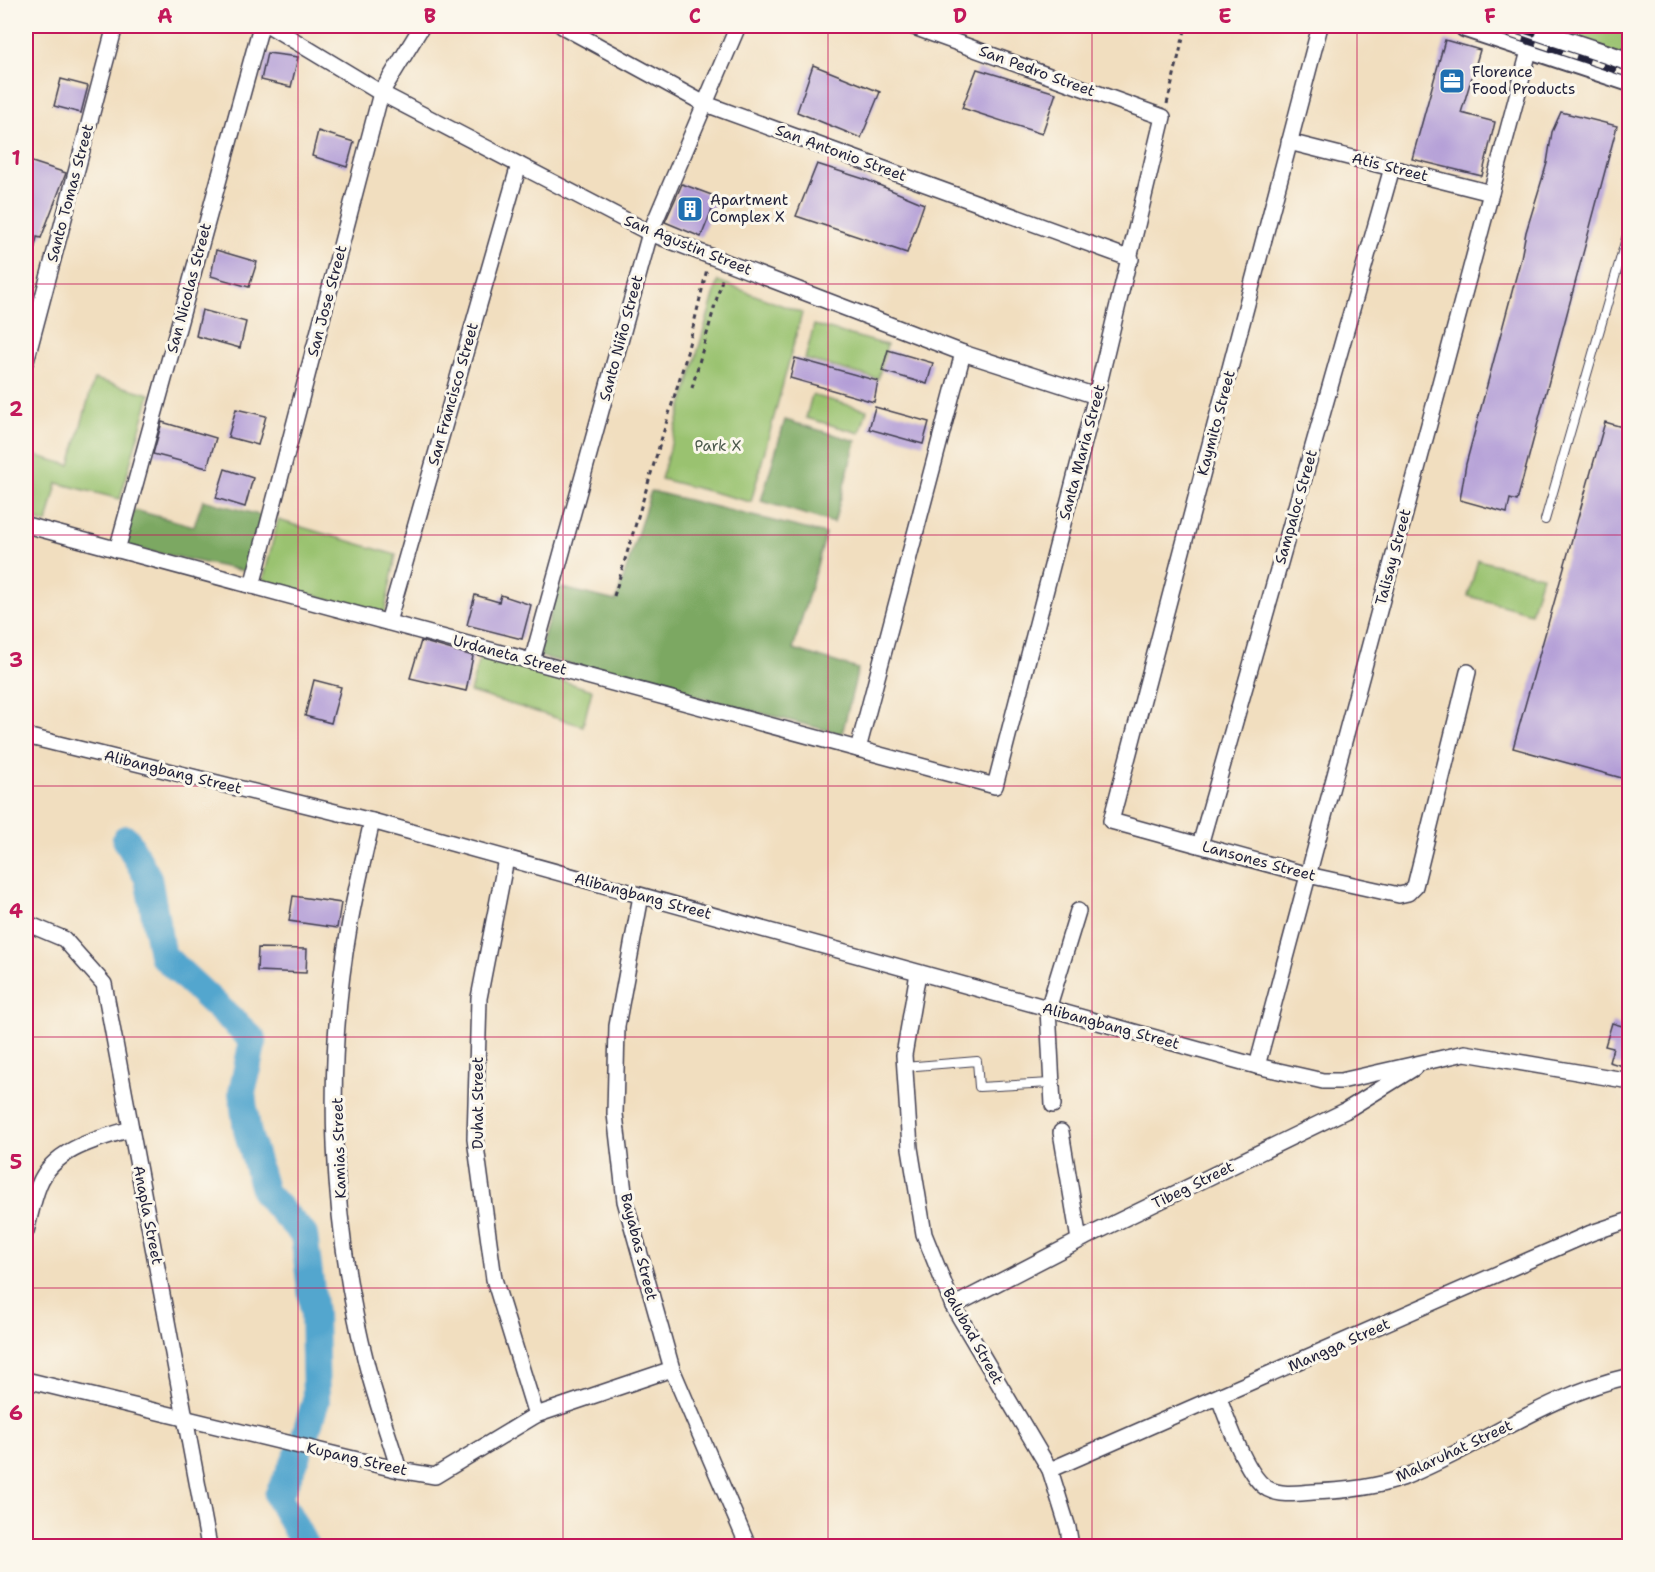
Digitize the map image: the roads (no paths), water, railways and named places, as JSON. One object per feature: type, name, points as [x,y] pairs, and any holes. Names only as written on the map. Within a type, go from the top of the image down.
[{"type":"main road","points":[[1466,26],[1526,35],[1629,64]]},
{"type":"main road","points":[[1526,35],[1629,80]]},
{"type":"street","name":"Santo Tomas Street","points":[[26,361],[115,26]]},
{"type":"street","name":"San Nicolas Street","points":[[117,550],[261,26]]},
{"type":"street","name":"San Agustin Street","points":[[270,26],[381,93],[650,233],[963,353],[1096,396]]},
{"type":"street","name":"San Jose Street","points":[[252,586],[381,93],[422,26]]},
{"type":"street","name":"San Antonio Street","points":[[562,26],[703,103],[1131,259]]},
{"type":"street","name":"Santo Niño Street","points":[[532,661],[650,233],[703,103],[738,26]]},
{"type":"street","name":"San Pedro Street","points":[[911,26],[1163,117]]},
{"type":"street","name":"Kaymito Street","points":[[1111,821],[1320,26]]},
{"type":"street","name":"Talisay Street","points":[[1257,1066],[1491,193],[1526,35]]},
{"type":"street","name":"Santa Maria Street","points":[[995,786],[1131,259],[1163,117]]},
{"type":"street","name":"Atis Street","points":[[1289,142],[1491,193]]},
{"type":"street","name":"San Francisco Street","points":[[387,622],[519,165]]},
{"type":"street","name":"Sampaloc Street","points":[[1200,845],[1392,168]]},
{"type":"street","points":[[858,749],[963,353]]},
{"type":"street","name":"Urdaneta Street","points":[[26,525],[995,786]]},
{"type":"street","name":"Lansones Street","points":[[1111,821],[1308,875],[1399,895],[1408,893],[1415,886],[1468,672]]},
{"type":"street","name":"Alibangbang Street","points":[[26,736],[372,821],[1048,1009],[1257,1066],[1323,1081],[1341,1081],[1430,1059],[1465,1053],[1629,1081]]},
{"type":"street","name":"Kamias Street","points":[[372,821],[349,929],[337,1038],[336,1148],[346,1257],[367,1365],[399,1470]]},
{"type":"street","name":"Duhat Street","points":[[506,859],[479,998],[475,1139],[494,1279],[536,1414]]},
{"type":"street","name":"Bayabas Street","points":[[641,896],[617,1026],[615,1114],[625,1201],[672,1369],[748,1546]]},
{"type":"street","points":[[1053,1105],[1048,1009],[1078,911]]},
{"type":"street","name":"Anapla Street","points":[[26,923],[64,939],[104,984],[209,1546]]},
{"type":"street","name":"Balubad Street","points":[[918,973],[904,1067],[910,1149],[924,1234],[953,1306],[1050,1470],[1068,1528],[1071,1546]]},
{"type":"street","name":"Tibeg Street","points":[[953,1306],[1079,1240],[1345,1111],[1430,1059]]},
{"type":"street","points":[[26,1231],[39,1184],[54,1162],[86,1142],[131,1129]]},
{"type":"street","points":[[1061,1132],[1079,1240]]},
{"type":"street","name":"Mangga Street","points":[[1050,1470],[1219,1398],[1591,1233],[1629,1220]]},
{"type":"street","name":"Kupang Street","points":[[26,1380],[399,1470],[435,1476],[536,1414],[672,1369]]},
{"type":"street","name":"Malaruhat Street","points":[[1219,1398],[1255,1478],[1268,1489],[1284,1493],[1345,1491],[1401,1478],[1488,1438],[1560,1399],[1629,1376]]},
{"type":"lane","points":[[1545,520],[1629,225]]},
{"type":"lane","points":[[904,1067],[977,1061],[979,1087],[1051,1083]]},
{"type":"waterway","points":[[126,839],[148,878],[162,955],[253,1040],[242,1093],[247,1130],[265,1193],[304,1235],[314,1313],[316,1401],[306,1432]]},
{"type":"waterway","points":[[298,1455],[278,1496],[305,1546]]},
{"type":"railway","points":[[1483,26],[1630,75]]},
{"type":"railway","points":[[1511,26],[1533,33]]},
{"type":"place","name":"Florence Food Products","points":[[1452,81]]},
{"type":"place","name":"Apartment Complex X","points":[[690,209]]},
{"type":"park label","name":"Park X","points":[[718,446]]}]
